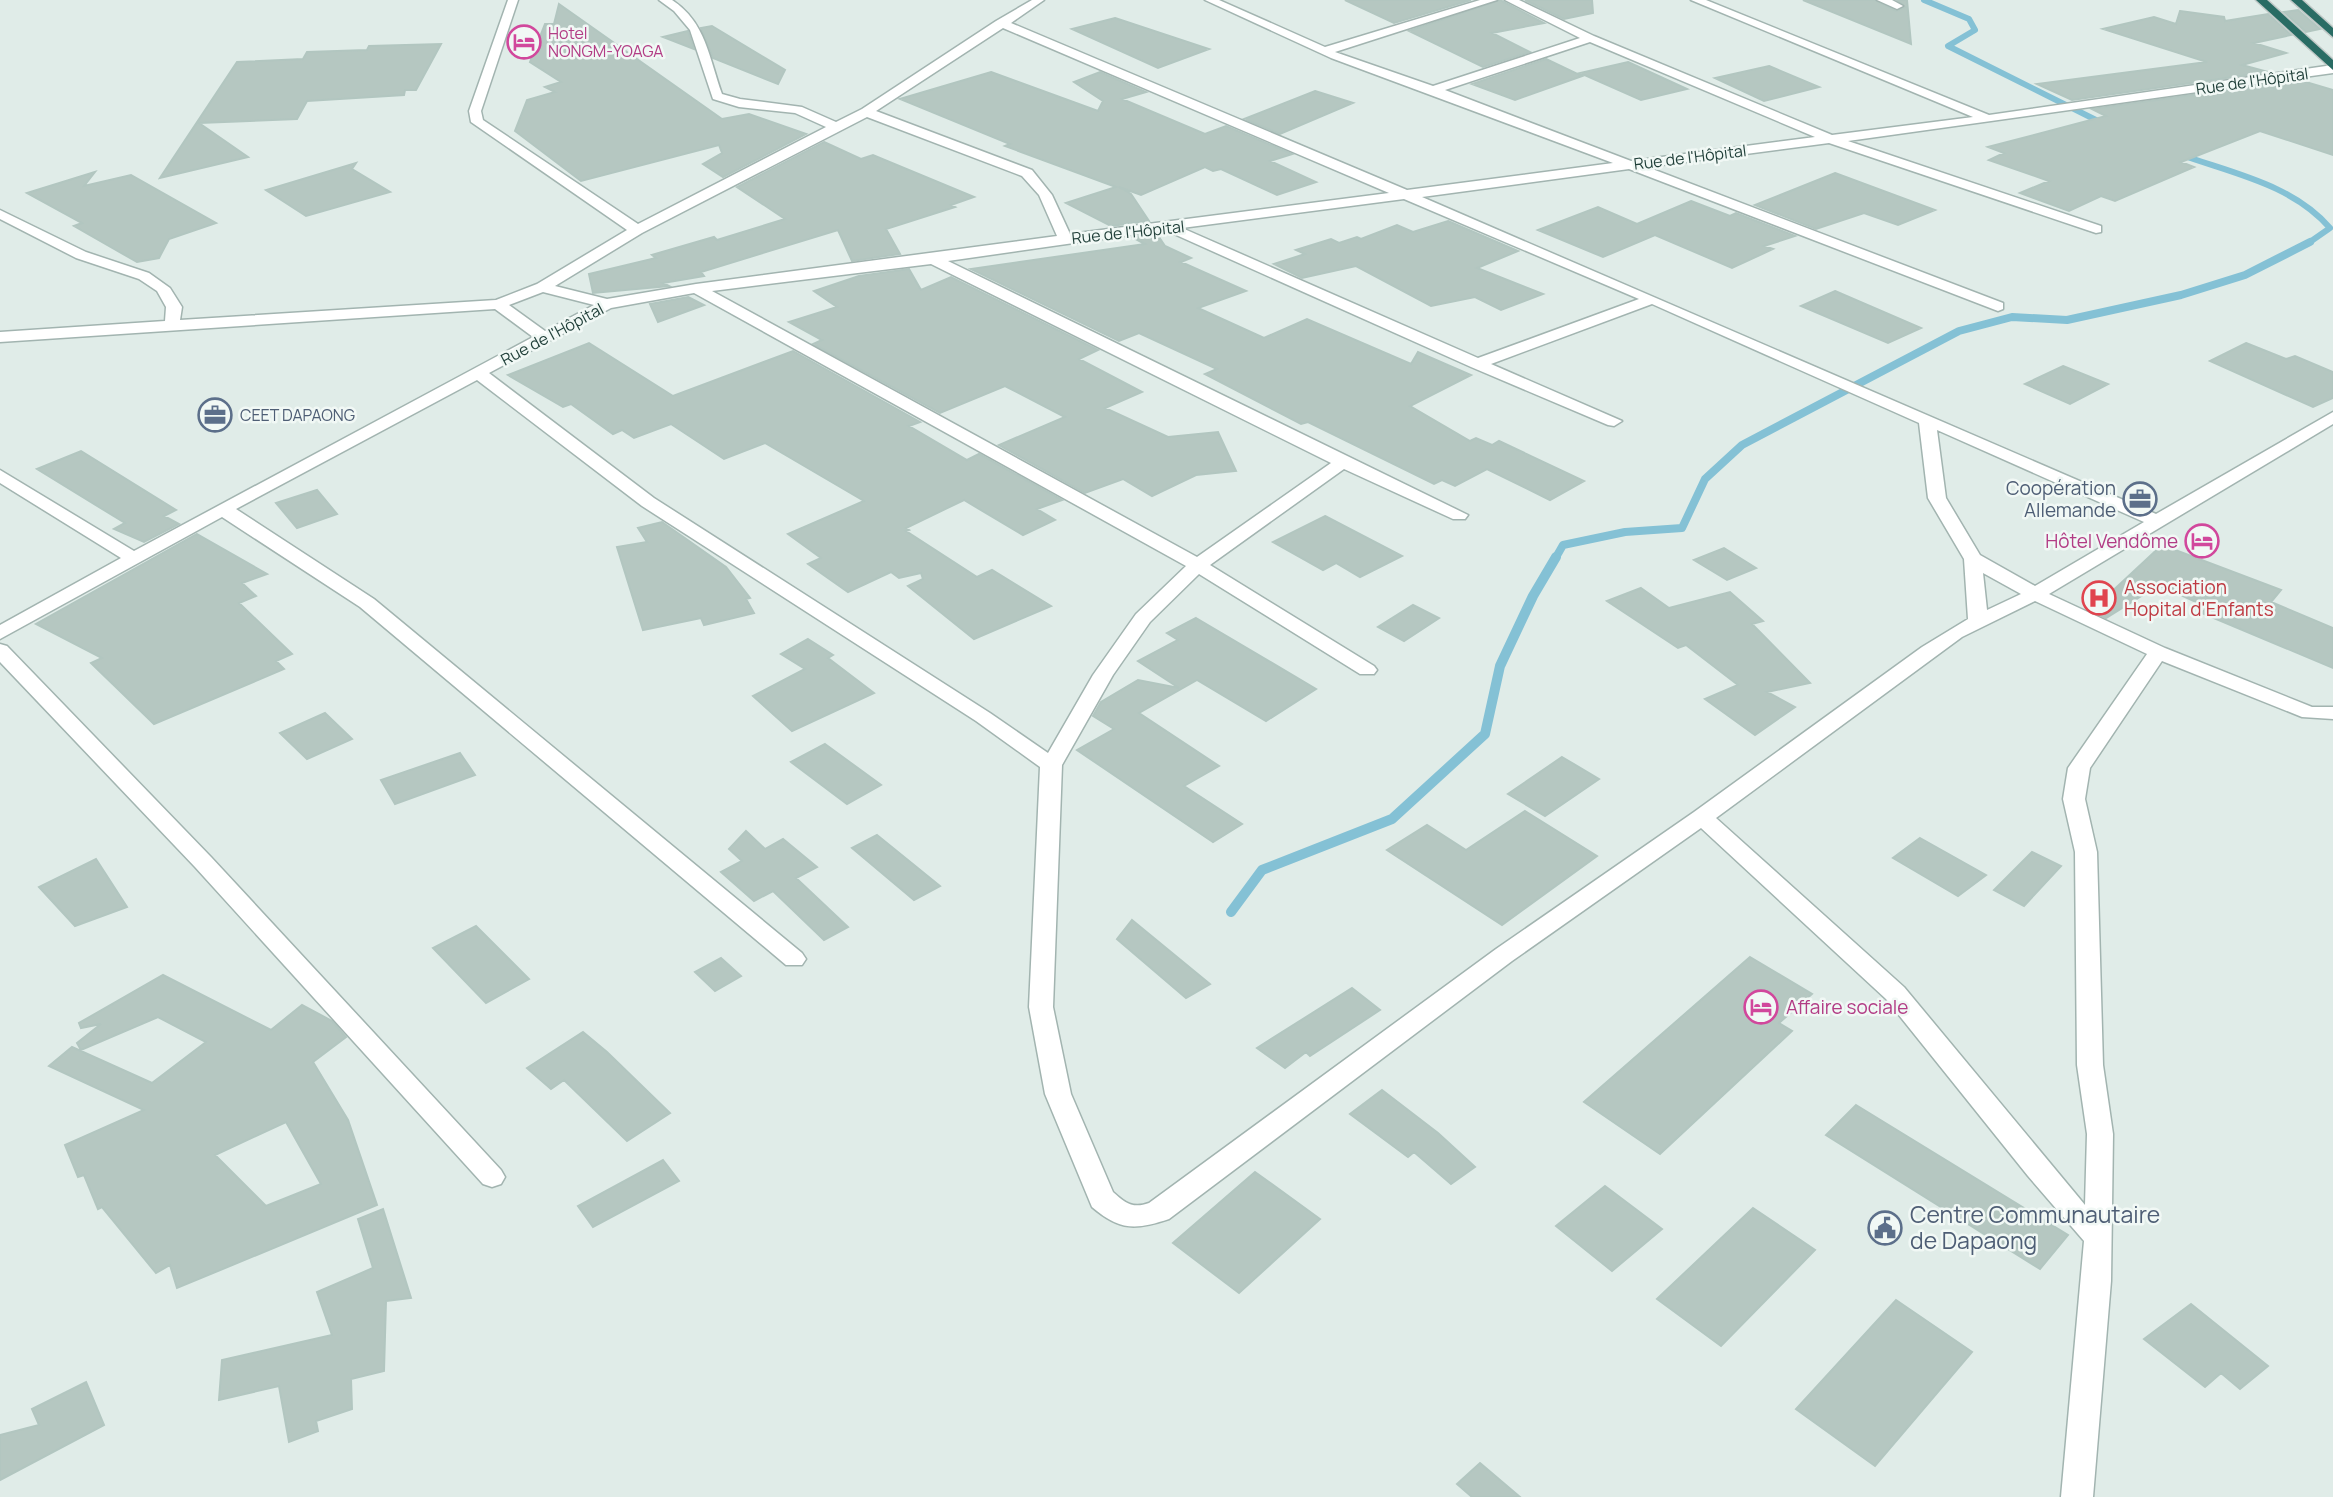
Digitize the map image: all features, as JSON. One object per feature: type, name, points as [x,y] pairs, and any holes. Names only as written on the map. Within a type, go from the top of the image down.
[{"type":"highway","points":[[2261,0],[2333,68]]},
{"type":"highway","points":[[2297,0],[2333,34]]},
{"type":"street","points":[[513,0],[475,111],[477,122],[637,230]]},
{"type":"street","points":[[664,0],[684,15],[702,43],[717,96],[738,103],[797,110],[836,128]]},
{"type":"street","points":[[0,337],[498,304],[542,287],[637,230],[836,128],[1039,0]]},
{"type":"street","points":[[1214,2],[1235,0]]},
{"type":"street","points":[[1325,51],[1492,0]]},
{"type":"street","points":[[1510,0],[1590,38],[1830,139],[2096,229]]},
{"type":"street","points":[[1696,0],[1986,118]]},
{"type":"street","points":[[1882,0],[1897,6]]},
{"type":"street","points":[[1214,2],[1325,51],[1998,306]]},
{"type":"street","points":[[1000,23],[1652,299],[2158,522]]},
{"type":"street","points":[[1433,90],[1590,38]]},
{"type":"street","name":"Rue de l'Hôpital","points":[[0,633],[223,509],[479,373],[542,336],[607,304],[696,288],[933,260],[1065,239],[1171,228],[2076,107],[2333,68]]},
{"type":"street","points":[[866,111],[1027,173],[1051,201],[1065,239]]},
{"type":"street","points":[[0,214],[81,255],[144,276],[163,288],[174,307],[172,327]]},
{"type":"street","points":[[1171,228],[1477,364],[1614,421]]},
{"type":"street","points":[[933,260],[1343,462],[1459,515]]},
{"type":"street","points":[[542,287],[607,304]]},
{"type":"street","points":[[696,288],[1198,565],[1367,670]]},
{"type":"street","points":[[1477,364],[1652,299]]},
{"type":"street","points":[[498,304],[542,336]]},
{"type":"street","points":[[479,373],[648,502],[983,717],[1051,765]]},
{"type":"street","points":[[1343,462],[1198,565],[1143,618],[1103,675],[1051,765],[1041,1007],[1058,1094],[1102,1199],[1117,1212],[1139,1218],[1159,1210],[1504,955],[1702,817],[1929,650],[1978,621],[2035,594],[2333,417]]},
{"type":"street","points":[[1927,421],[1937,498],[1973,559],[1978,621]]},
{"type":"street","points":[[0,475],[133,558]]},
{"type":"street","points":[[223,509],[367,603],[794,959]]},
{"type":"street","points":[[1973,559],[2035,594],[2158,652],[2309,713],[2333,713]]},
{"type":"street","points":[[0,650],[203,862],[492,1178]]},
{"type":"street","points":[[2077,1497],[2099,1239],[2100,1134],[2091,1065],[2086,852],[2074,799],[2079,768],[2158,652]]},
{"type":"street","points":[[1702,817],[1895,993],[2037,1169],[2099,1239]]},
{"type":"building","points":[[1345,0],[1471,0],[1394,23]]},
{"type":"building","points":[[1500,0],[1544,23],[1492,33],[1530,52],[1483,67],[1409,31]]},
{"type":"building","points":[[1525,0],[1592,0],[1593,13],[1564,19]]},
{"type":"building","points":[[1803,0],[1875,0],[1896,11],[1905,7],[1897,0],[1907,0],[1911,44]]},
{"type":"building","points":[[559,4],[722,119],[749,114],[806,134],[723,177],[703,164],[722,153],[719,145],[581,181],[515,131],[527,100],[555,92],[545,87],[561,82],[530,62],[545,24],[554,24]]},
{"type":"building","points":[[2298,10],[2320,29],[2306,32],[2284,12]]},
{"type":"building","points":[[2180,11],[2224,17],[2225,21],[2268,14],[2291,35],[2254,43],[2286,53],[2242,65],[2268,72],[2072,100],[2037,84],[2207,62],[2103,29],[2154,17],[2176,24]]},
{"type":"building","points":[[1115,18],[1209,49],[1158,68],[1072,29]]},
{"type":"building","points":[[712,26],[785,70],[778,84],[713,58],[701,28]]},
{"type":"building","points":[[688,31],[694,49],[663,37]]},
{"type":"building","points":[[441,44],[416,90],[405,90],[404,95],[307,101],[297,119],[199,123],[248,157],[160,178],[237,62],[303,59],[307,52],[367,50],[369,46]]},
{"type":"building","points":[[1546,59],[1582,76],[1515,100],[1472,84]]},
{"type":"building","points":[[1628,62],[1687,89],[1641,100],[1580,73]]},
{"type":"building","points":[[1769,66],[1819,87],[1764,101],[1715,78]]},
{"type":"building","points":[[991,72],[1098,111],[1103,101],[1074,82],[1100,72],[1146,92],[1122,99],[1205,134],[1226,126],[1292,154],[1270,161],[1316,182],[1277,195],[1221,169],[1213,171],[1205,167],[1141,195],[1119,187],[1131,194],[1149,221],[1111,226],[1066,203],[1116,187],[1005,146],[1010,144],[900,99]]},
{"type":"building","points":[[2299,80],[2333,90],[2333,155],[2260,131],[2181,162],[2194,167],[2115,201],[2101,196],[2069,211],[2020,193],[2049,181],[1989,160],[2004,153],[1988,147],[2106,116],[2092,109]]},
{"type":"building","points":[[1315,91],[1353,103],[1280,134],[1244,119]]},
{"type":"building","points":[[824,142],[861,159],[873,155],[974,197],[951,205],[955,207],[886,229],[900,254],[852,261],[838,230],[701,272],[704,276],[663,283],[669,286],[593,293],[589,274],[656,258],[652,255],[714,237],[717,240],[785,219],[737,187]]},
{"type":"building","points":[[356,163],[352,169],[390,192],[306,216],[266,190]]},
{"type":"building","points":[[95,172],[84,186],[131,175],[216,223],[169,239],[159,258],[137,262],[74,226],[82,223],[27,193]]},
{"type":"building","points":[[1835,173],[1935,210],[1898,225],[1864,213],[1816,229],[1755,205]]},
{"type":"building","points":[[1691,201],[1730,216],[1736,213],[1795,236],[1764,246],[1773,249],[1732,268],[1655,235],[1603,257],[1538,230],[1598,207],[1637,224]]},
{"type":"building","points":[[1448,221],[1518,251],[1477,268],[1543,294],[1501,310],[1475,297],[1431,306],[1356,266],[1302,278],[1274,264],[1305,254],[1296,250],[1331,239],[1339,243],[1357,237],[1361,239],[1397,225],[1413,232]]},
{"type":"building","points":[[1157,234],[1165,246],[1191,258],[1181,262],[1246,291],[1198,308],[1264,338],[1307,319],[1411,364],[1418,352],[1471,375],[1410,406],[1470,441],[1476,438],[1492,445],[1499,441],[1584,481],[1550,500],[1487,469],[1455,486],[1442,480],[1434,484],[1308,422],[1301,424],[1205,374],[1217,369],[1139,333],[1119,341],[971,269],[1145,244],[1132,237]]},
{"type":"building","points":[[909,269],[921,290],[951,277],[1098,350],[1079,359],[1142,392],[1105,408],[1168,437],[1218,432],[1236,471],[1196,475],[1152,496],[1123,479],[1085,493],[999,445],[1065,417],[1005,386],[940,413],[813,344],[822,340],[789,322],[837,307],[814,291],[859,276]]},
{"type":"building","points":[[1835,291],[1921,328],[1888,343],[1801,306]]},
{"type":"building","points":[[688,297],[704,305],[658,322],[650,304]]},
{"type":"building","points":[[589,343],[673,396],[793,351],[920,422],[909,426],[967,460],[979,454],[1062,500],[1037,509],[1055,520],[1023,535],[964,500],[906,528],[909,530],[906,531],[977,577],[992,570],[1051,606],[974,639],[908,586],[923,579],[921,573],[899,578],[891,572],[848,592],[808,564],[821,558],[788,534],[864,501],[765,443],[724,459],[671,424],[634,438],[622,430],[613,434],[571,404],[563,407],[508,375]]},
{"type":"building","points":[[2246,343],[2286,359],[2295,356],[2333,372],[2333,398],[2313,407],[2210,361]]},
{"type":"building","points":[[2063,366],[2108,384],[2070,404],[2025,384]]},
{"type":"building","points":[[81,451],[176,510],[164,516],[179,524],[144,542],[114,529],[125,523],[37,469]]},
{"type":"building","points":[[317,490],[337,514],[297,528],[276,503]]},
{"type":"building","points":[[1325,516],[1402,556],[1360,577],[1336,563],[1323,570],[1273,542]]},
{"type":"building","points":[[662,522],[726,567],[750,598],[746,599],[754,613],[704,625],[701,618],[643,630],[617,547],[647,542],[638,528]]},
{"type":"building","points":[[197,534],[267,574],[242,583],[256,596],[239,603],[292,654],[276,661],[284,669],[154,724],[91,663],[102,658],[36,624]]},
{"type":"building","points":[[2162,545],[2281,590],[2271,602],[2333,628],[2333,668],[2202,613],[2207,607],[2159,585],[2106,618],[2091,611]]},
{"type":"building","points":[[1724,548],[1756,568],[1727,580],[1694,560]]},
{"type":"building","points":[[1641,588],[1669,608],[1730,592],[1763,621],[1752,624],[1810,683],[1767,692],[1795,707],[1755,735],[1705,699],[1738,685],[1686,645],[1678,648],[1607,601]]},
{"type":"building","points":[[1413,605],[1439,618],[1404,641],[1378,627]]},
{"type":"building","points":[[1196,618],[1316,689],[1266,721],[1197,680],[1139,713],[1219,766],[1184,786],[1242,824],[1213,842],[1077,750],[1114,729],[1093,716],[1101,702],[1138,680],[1179,688],[1138,661],[1178,640],[1167,633]]},
{"type":"building","points":[[808,639],[833,655],[828,658],[874,693],[792,731],[753,696],[805,669],[781,654]]},
{"type":"building","points":[[325,713],[352,739],[307,759],[280,733]]},
{"type":"building","points":[[825,744],[881,785],[847,804],[791,762]]},
{"type":"building","points":[[460,753],[475,775],[395,804],[381,780]]},
{"type":"building","points":[[1562,757],[1599,779],[1545,816],[1508,794]]},
{"type":"building","points":[[1525,811],[1597,856],[1502,925],[1387,850],[1427,825],[1466,850]]},
{"type":"building","points":[[746,831],[765,849],[783,839],[817,867],[796,878],[848,927],[824,940],[773,891],[754,901],[721,872],[742,861],[729,849]]},
{"type":"building","points":[[877,835],[940,886],[914,900],[852,848]]},
{"type":"building","points":[[1920,838],[1986,875],[1958,896],[1893,858]]},
{"type":"building","points":[[2032,852],[2061,866],[2024,906],[1994,890]]},
{"type":"building","points":[[96,859],[127,907],[75,926],[39,887]]},
{"type":"building","points":[[1132,920],[1210,984],[1186,998],[1117,939]]},
{"type":"building","points":[[476,926],[529,979],[486,1003],[433,948]]},
{"type":"building","points":[[1750,957],[1812,994],[1779,1023],[1792,1031],[1660,1154],[1584,1102]]},
{"type":"building","points":[[721,958],[741,976],[715,991],[695,972]]},
{"type":"building","points":[[163,975],[271,1030],[302,1005],[332,1021],[346,1037],[313,1062],[348,1120],[377,1205],[177,1288],[170,1265],[156,1273],[102,1207],[98,1209],[84,1175],[78,1177],[65,1145],[144,1110],[49,1066],[72,1047],[152,1083],[206,1042],[158,1017],[81,1050],[77,1043],[101,1024],[81,1028],[79,1023]],"holes":[[[286,1122],[321,1184],[266,1206],[215,1155]]]},
{"type":"building","points":[[1352,988],[1380,1010],[1310,1056],[1306,1052],[1285,1068],[1257,1048]]},
{"type":"building","points":[[583,1032],[670,1113],[627,1141],[564,1080],[551,1089],[527,1068]]},
{"type":"building","points":[[1382,1090],[1438,1133],[1475,1167],[1451,1184],[1414,1152],[1408,1157],[1350,1114]]},
{"type":"building","points":[[1856,1105],[2068,1235],[2040,1269],[1826,1135]]},
{"type":"building","points":[[663,1160],[679,1181],[593,1227],[578,1206]]},
{"type":"building","points":[[1255,1172],[1320,1219],[1239,1293],[1173,1243]]},
{"type":"building","points":[[1605,1186],[1662,1229],[1612,1271],[1556,1226]]},
{"type":"building","points":[[1753,1208],[1815,1250],[1721,1346],[1657,1299]]},
{"type":"building","points":[[383,1209],[411,1298],[386,1301],[384,1371],[351,1379],[352,1409],[316,1421],[318,1431],[289,1442],[279,1386],[219,1400],[222,1360],[332,1335],[317,1292],[373,1268],[358,1219]]},
{"type":"building","points":[[1896,1300],[1972,1352],[1875,1466],[1796,1409]]},
{"type":"building","points":[[2191,1304],[2268,1366],[2240,1389],[2221,1373],[2205,1387],[2144,1339]]},
{"type":"building","points":[[86,1382],[104,1425],[0,1480],[0,1435],[39,1425],[32,1409]]},
{"type":"building","points":[[1480,1463],[1520,1497],[1472,1497],[1457,1484]]},
{"type":"waterway","points":[[1924,0],[1969,19],[1975,30],[1948,46],[2106,125]]},
{"type":"waterway","points":[[2179,154],[2240,174],[2298,201],[2330,228],[2310,242]]},
{"type":"waterway","points":[[1555,559],[1563,545],[1625,532],[1682,528],[1705,479],[1742,445],[1959,331],[2012,317],[2067,320],[2181,295],[2245,275],[2310,242]]},
{"type":"waterway","points":[[1231,912],[1262,870],[1392,819],[1485,734],[1500,666],[1533,596],[1556,557]]},
{"type":"place","name":"Hotel NONGM-YOAGA","points":[[524,42]]},
{"type":"place","name":"CEET DAPAONG","points":[[215,415]]},
{"type":"place","name":"Coopération Allemande","points":[[2140,499]]},
{"type":"place","name":"Hôtel Vendôme","points":[[2202,541]]},
{"type":"place","name":"Association Hopital d'Enfants","points":[[2099,598]]},
{"type":"place","name":"Affaire sociale","points":[[1761,1007]]},
{"type":"place","name":"Centre Communautaire de Dapaong","points":[[1885,1228]]}]
